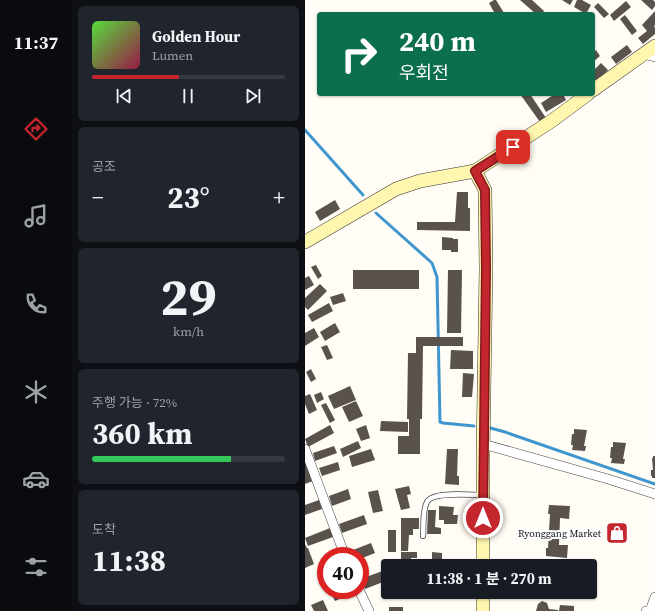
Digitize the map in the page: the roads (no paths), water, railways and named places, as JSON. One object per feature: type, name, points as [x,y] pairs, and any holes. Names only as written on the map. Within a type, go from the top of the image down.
[{"type":"street","points":[[595,89],[649,56],[655,46]]},
{"type":"street","points":[[305,242],[396,189],[421,181],[475,171],[553,120],[585,96]]},
{"type":"street","points":[[475,171],[485,190],[486,269],[483,559]]},
{"type":"street","points":[[483,444],[600,476],[655,494]]},
{"type":"street","points":[[305,449],[342,547]]},
{"type":"street","points":[[646,611],[650,610],[655,597]]},
{"type":"street","points":[[363,599],[369,611]]},
{"type":"street","points":[[483,599],[483,611]]},
{"type":"lane","points":[[423,536],[425,508],[427,500],[431,497],[439,495],[483,495]]},
{"type":"waterway","points":[[305,130],[363,195]]},
{"type":"waterway","points":[[376,213],[432,263],[437,277],[440,422],[474,426]]},
{"type":"waterway","points":[[487,427],[655,484]]},
{"type":"place","name":"Ryonggang Market","points":[[617,533]]}]
